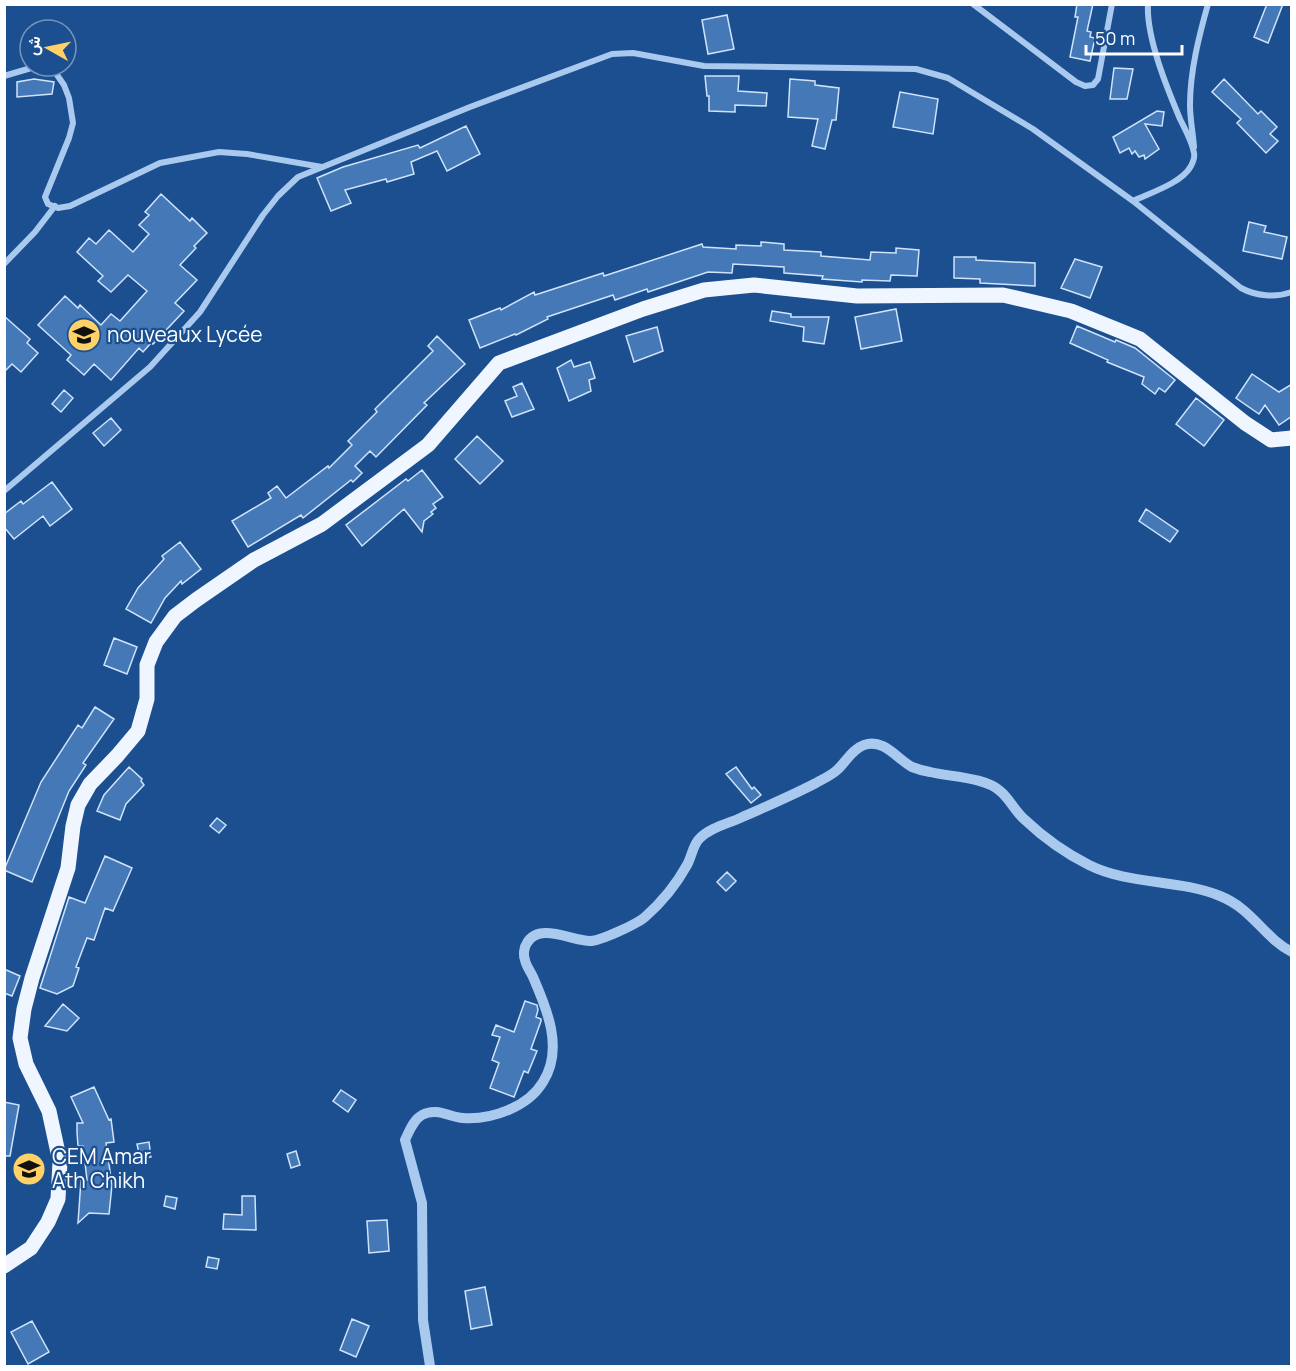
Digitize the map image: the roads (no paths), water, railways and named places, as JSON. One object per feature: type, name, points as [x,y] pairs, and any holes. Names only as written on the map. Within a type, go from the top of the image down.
[{"type":"main road","points":[[4,1266],[31,1248],[48,1222],[58,1199],[60,1162],[49,1111],[26,1064],[20,1038],[24,1009],[68,868],[78,805],[90,784],[138,731],[147,699],[147,665],[156,642],[175,616],[196,600],[254,560],[322,524],[428,445],[499,363],[643,309],[704,290],[754,285],[857,296],[1003,295],[1071,310],[1140,339],[1245,423],[1271,440],[1292,438]]},
{"type":"street","points":[[973,4],[1076,82],[1085,86],[1093,85],[1098,79],[1112,4]]},
{"type":"street","points":[[1148,4],[1147,16],[1157,54],[1195,153]]},
{"type":"street","points":[[1133,201],[1166,186],[1192,165],[1195,153],[1190,104],[1192,76],[1199,35],[1208,4]]},
{"type":"street","points":[[4,491],[150,368],[200,312],[263,215],[278,196],[298,177],[470,107],[612,54],[633,53],[704,66],[916,69],[948,78],[1032,129],[1133,201],[1241,288],[1253,295],[1284,295],[1292,292]]},
{"type":"street","points":[[59,78],[64,85],[72,110],[73,123],[45,197],[48,204],[70,206],[160,163],[219,152],[247,154],[323,167]]},
{"type":"street","points":[[4,264],[35,232],[55,206]]},
{"type":"street","points":[[430,1366],[423,1320],[422,1203],[405,1140],[411,1126],[420,1116],[435,1111],[460,1118],[475,1118],[497,1113],[514,1108],[531,1098],[544,1081],[551,1067],[553,1042],[547,1010],[525,960],[525,947],[528,939],[544,933],[588,941],[604,940],[640,922],[671,891],[690,860],[697,840],[707,832],[814,784],[837,770],[848,756],[864,745],[879,744],[912,767],[926,772],[966,778],[1000,790],[1012,807],[1040,834],[1092,866],[1117,874],[1207,892],[1235,902],[1251,915],[1275,941],[1292,952]]},
{"type":"place","name":"nouveaux Lycée","points":[[84,335]]},
{"type":"place","name":"CEM Amar Ath Chikh","points":[[29,1169]]}]
